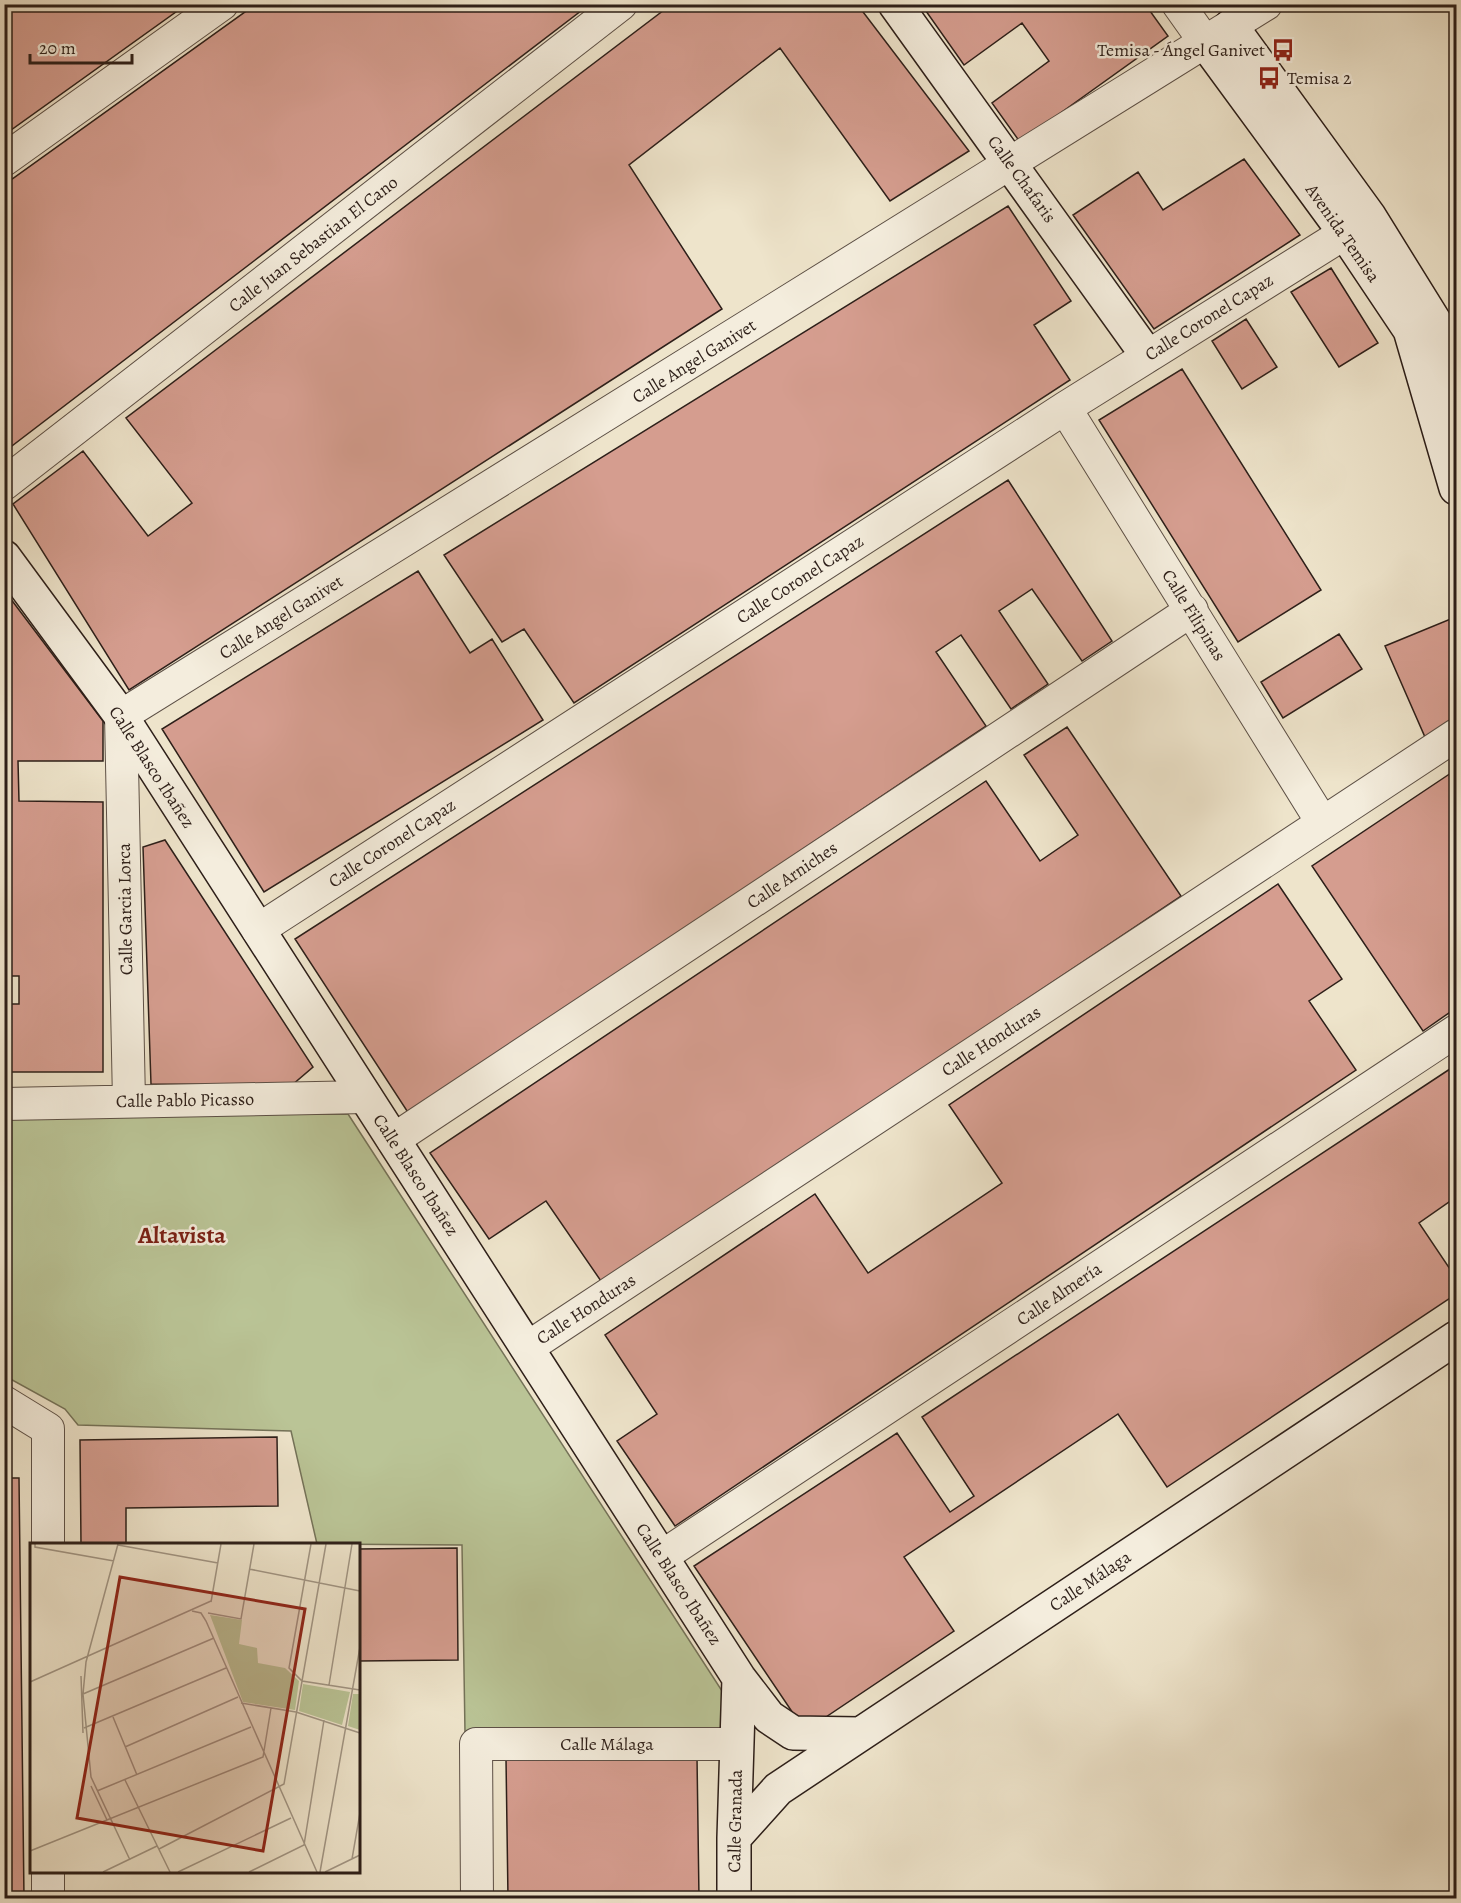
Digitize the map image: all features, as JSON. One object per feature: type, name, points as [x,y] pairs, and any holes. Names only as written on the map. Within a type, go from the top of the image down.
[{"type":"street","points":[[4,160],[222,4]]},
{"type":"street","name":"Calle Juan Sebastian El Cano","points":[[4,484],[621,4]]},
{"type":"street","name":"Calle Chafaris","points":[[895,4],[1147,355]]},
{"type":"street","name":"Avenida Temisa","points":[[1178,4],[1218,34],[1369,216],[1436,324],[1456,395]]},
{"type":"street","name":"Calle Angel Ganivet","points":[[121,716],[1266,4]]},
{"type":"street","name":"Avenida Temisa","points":[[1218,34],[1410,330],[1456,488]]},
{"type":"street","name":"Calle Coronel Capaz","points":[[258,930],[1147,355],[1345,233]]},
{"type":"street","name":"Calle Filipinas","points":[[1065,408],[1322,822]]},
{"type":"street","name":"Calle Blasco Ibañez","points":[[4,557],[121,716],[739,1678],[769,1718],[793,1733],[860,1734]]},
{"type":"street","name":"Calle Arniches","points":[[393,1140],[1192,610]]},
{"type":"street","name":"Calle Garcia Lorca","points":[[121,716],[129,1101]]},
{"type":"street","name":"Calle Honduras","points":[[527,1348],[1456,735]]},
{"type":"street","name":"Calle Almería","points":[[661,1557],[1456,1031]]},
{"type":"street","name":"Calle Pablo Picasso","points":[[4,1104],[366,1096]]},
{"type":"street","name":"Calle Málaga","points":[[734,1838],[778,1789],[1456,1338]]},
{"type":"street","points":[[4,1402],[48,1429],[48,1543]]},
{"type":"street","name":"Calle Granada","points":[[734,1899],[739,1678]]},
{"type":"street","name":"Calle Málaga","points":[[477,1899],[476,1744],[737,1744]]},
{"type":"street","points":[[48,1873],[48,1899]]},
{"type":"green space","points":[[348,1114],[724,1694],[724,1733],[465,1732],[462,1545],[317,1543],[291,1431],[78,1425],[65,1409],[5,1376],[4,1115]]},
{"type":"building","points":[[4,4],[187,4],[4,135]]},
{"type":"building","points":[[256,4],[590,4],[4,452],[4,185]]},
{"type":"building","points":[[672,4],[857,4],[969,151],[890,201],[780,48],[629,165],[722,309],[129,690],[13,504],[83,451],[148,536],[192,503],[126,418]]},
{"type":"building","points":[[921,4],[1145,4],[1168,36],[1020,142],[992,103],[1049,61],[1022,23],[964,65]]},
{"type":"building","points":[[1244,159],[1300,235],[1154,329],[1073,215],[1138,172],[1163,210]]},
{"type":"building","points":[[1008,206],[1071,301],[1034,325],[1070,380],[574,703],[524,629],[502,642],[444,555]]},
{"type":"building","points":[[1331,268],[1378,343],[1339,367],[1291,292]]},
{"type":"building","points":[[1246,319],[1277,367],[1242,389],[1212,341]]},
{"type":"building","points":[[1182,369],[1321,590],[1238,642],[1099,420]]},
{"type":"building","points":[[1008,480],[1112,641],[1082,661],[1032,589],[999,611],[1048,684],[1011,709],[961,635],[936,652],[986,726],[409,1114],[295,939]]},
{"type":"building","points":[[418,571],[470,653],[492,639],[543,720],[264,892],[162,729]]},
{"type":"building","points":[[4,590],[103,721],[103,761],[18,761],[19,801],[103,802],[103,1072],[4,1072],[4,1004],[19,1004],[19,976],[4,976]]},
{"type":"building","points":[[1453,618],[1456,632],[1456,716],[1425,737],[1385,646]]},
{"type":"building","points":[[1339,634],[1362,669],[1283,718],[1261,682]]},
{"type":"building","points":[[1067,727],[1181,896],[603,1284],[546,1201],[489,1239],[430,1153],[986,781],[1040,861],[1078,835],[1024,755]]},
{"type":"building","points":[[1454,771],[1456,775],[1456,900],[1451,903],[1456,912],[1456,1008],[1423,1031],[1312,866]]},
{"type":"building","points":[[165,840],[313,1067],[292,1085],[151,1084],[143,847]]},
{"type":"building","points":[[1278,884],[1342,979],[1309,1001],[1356,1070],[675,1526],[617,1441],[657,1414],[605,1335],[815,1194],[868,1273],[1002,1183],[949,1105]]},
{"type":"building","points":[[1456,1065],[1456,1197],[1419,1223],[1456,1278],[1456,1294],[1167,1487],[1118,1414],[904,1557],[954,1631],[805,1731],[694,1566],[897,1433],[950,1512],[974,1496],[922,1417]]},
{"type":"building","points":[[277,1437],[278,1506],[126,1508],[126,1543],[81,1543],[80,1440]]},
{"type":"building","points":[[4,1478],[19,1478],[24,1898],[4,1898]]},
{"type":"building","points":[[457,1548],[458,1660],[360,1661],[360,1549]]},
{"type":"building","points":[[697,1757],[699,1898],[508,1898],[506,1759]]},
{"type":"place","name":"Temisa - Ángel Ganivet","points":[[1283,50]]},
{"type":"place","name":"Temisa 2","points":[[1269,78]]},
{"type":"district","name":"Altavista","points":[[182,1235]]}]
